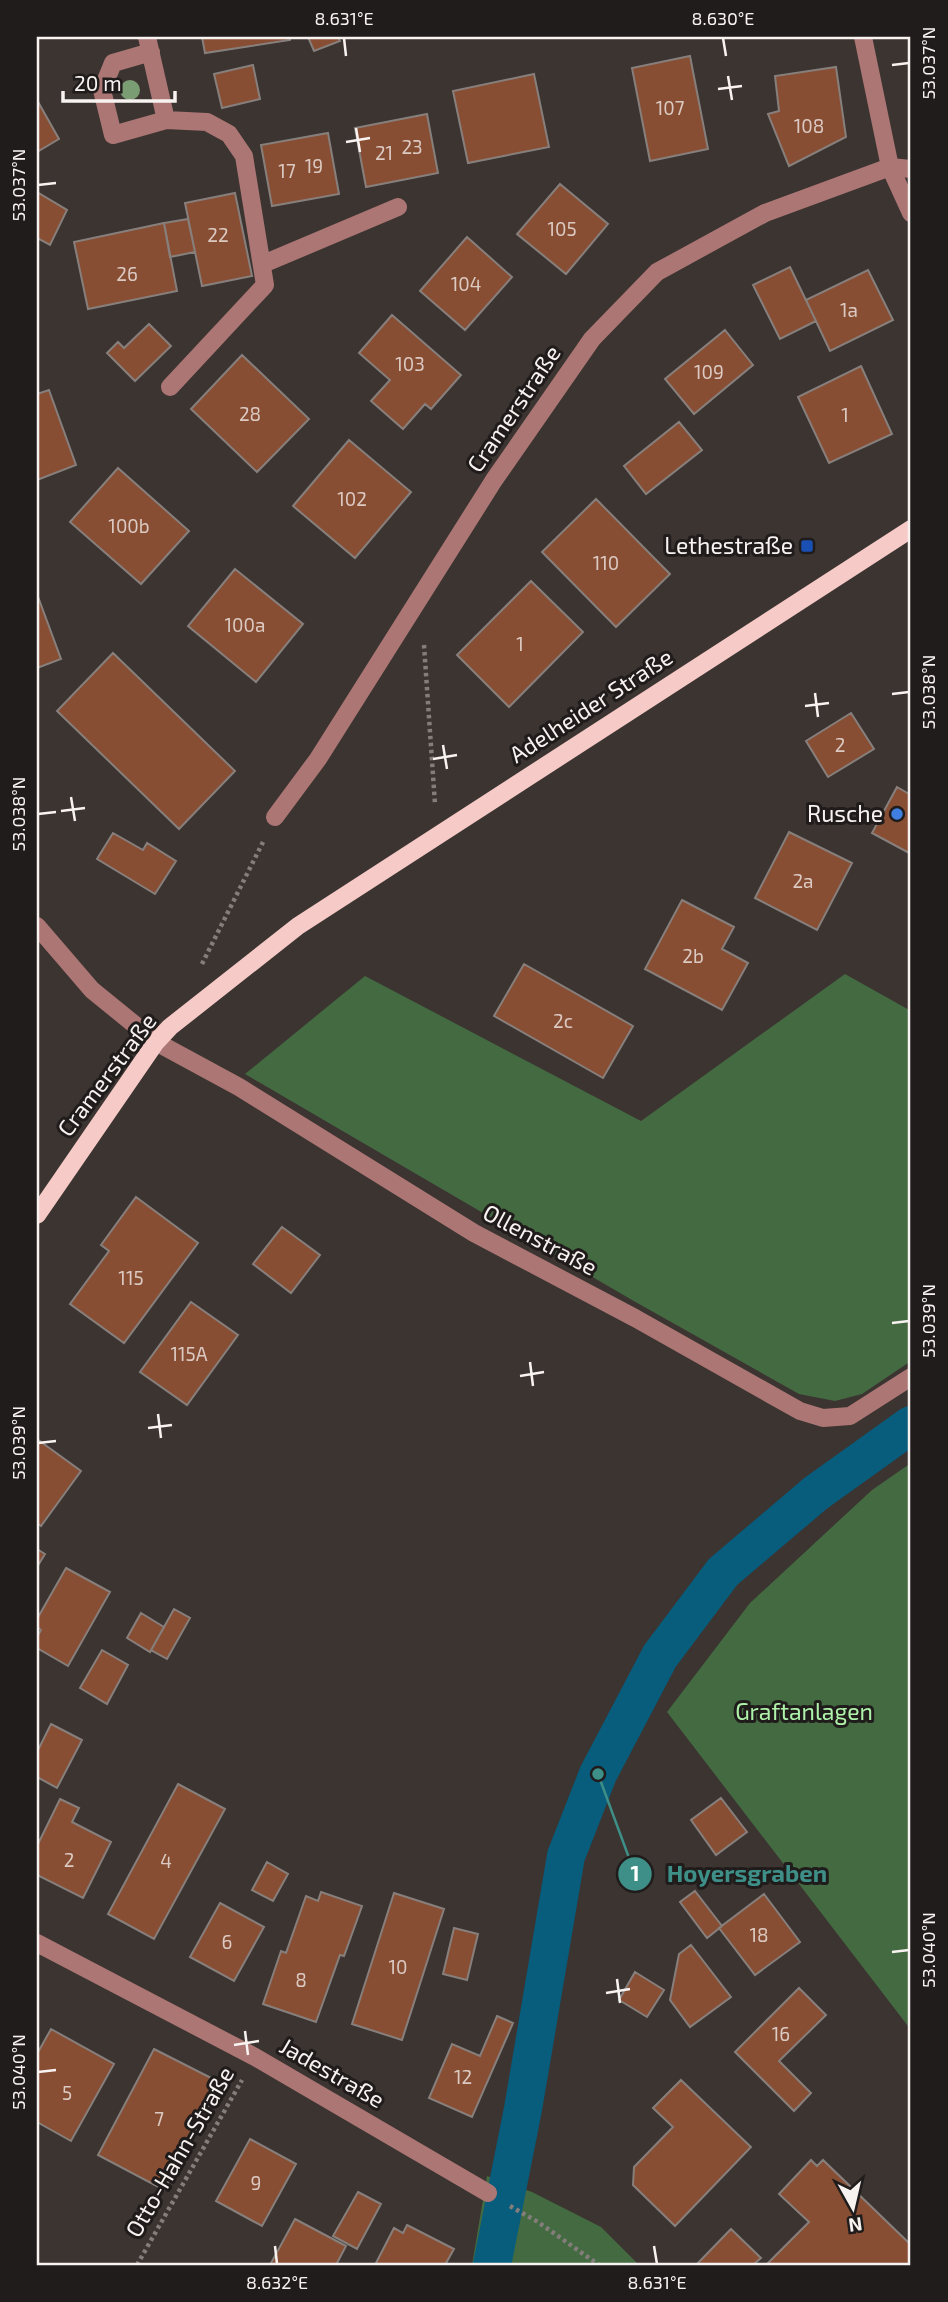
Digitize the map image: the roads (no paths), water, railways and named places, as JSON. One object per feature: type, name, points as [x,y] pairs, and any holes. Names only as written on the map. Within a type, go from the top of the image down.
[{"type":"main road","name":"Adelheider Straße","points":[[298,926],[911,528]]},
{"type":"main road","name":"Cramerstraße","points":[[37,1215],[156,1042],[170,1027],[298,926]]},
{"type":"street","points":[[863,37],[890,167],[911,213]]},
{"type":"street","points":[[166,120],[149,44],[113,63],[102,90],[113,135],[166,120],[207,122],[229,134],[244,156],[265,285],[170,387]]},
{"type":"street","name":"Cramerstraße","points":[[275,817],[318,759],[494,480],[592,339],[657,272],[765,213],[890,167],[911,169]]},
{"type":"street","points":[[263,264],[398,207]]},
{"type":"street","name":"Ollenstraße","points":[[37,926],[92,990],[156,1042],[239,1087],[474,1233],[635,1318],[800,1410],[823,1418],[850,1416],[911,1377]]},
{"type":"street","name":"Jadestraße","points":[[37,1943],[255,2057],[488,2193]]},
{"type":"waterway","points":[[492,2265],[523,2109],[566,1856],[598,1774],[660,1656],[723,1572],[816,1493],[911,1425]]},
{"type":"place","name":"Lethestraße","points":[[807,546]]},
{"type":"place","name":"Rusche","points":[[897,814]]},
{"type":"place","name":"Hoyersgraben","points":[[598,1774]]},
{"type":"park label","name":"Graftanlagen","points":[[804,1712]]}]
